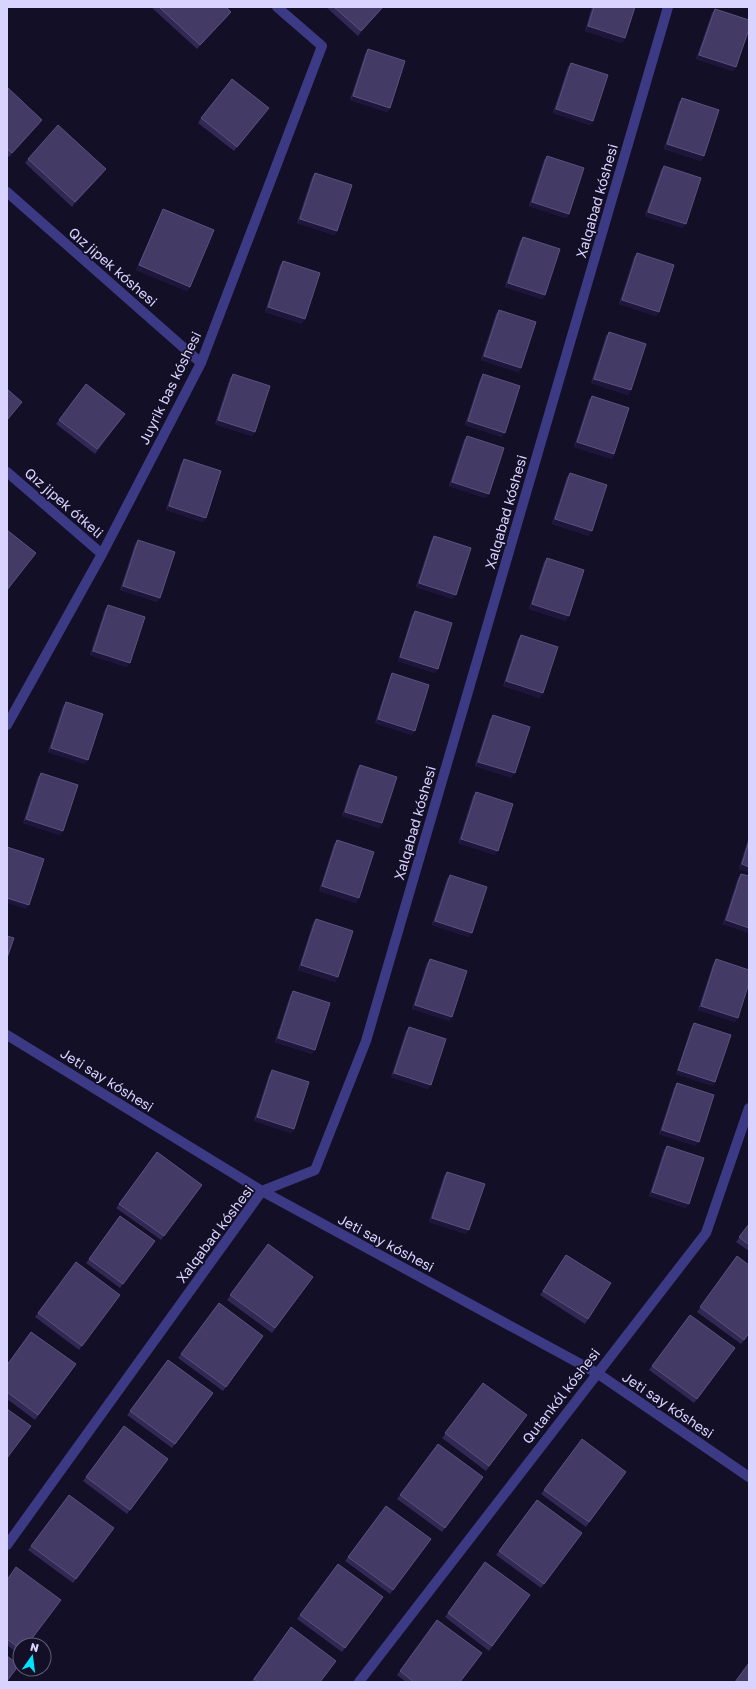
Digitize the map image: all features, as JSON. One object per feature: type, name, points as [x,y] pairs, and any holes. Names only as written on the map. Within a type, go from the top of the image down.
[{"type":"street","name":"Juyrik bas kóshesi","points":[[7,726],[102,554],[201,363],[322,46],[277,7]]},
{"type":"street","name":"Xalqabad kóshesi","points":[[7,1545],[262,1191],[315,1170],[366,1041],[668,7]]},
{"type":"street","name":"Qız jipek kóshesi","points":[[7,192],[201,363]]},
{"type":"street","name":"Qız jipek ótkeli","points":[[7,472],[102,554]]},
{"type":"street","name":"Jeti say kóshesi","points":[[7,1035],[262,1191],[597,1373],[749,1477]]},
{"type":"street","name":"Qutankól kóshesi","points":[[359,1682],[706,1233],[749,1108]]},
{"type":"building","points":[[159,7],[226,7],[231,12],[200,45]]},
{"type":"building","points":[[334,7],[383,7],[361,31]]},
{"type":"building","points":[[594,7],[635,7],[625,38],[588,26]]},
{"type":"building","points":[[715,9],[749,20],[749,29],[736,67],[699,55]]},
{"type":"building","points":[[368,49],[405,61],[390,108],[353,96]]},
{"type":"building","points":[[571,63],[608,75],[593,121],[556,109]]},
{"type":"building","points":[[232,79],[269,108],[237,147],[201,118]]},
{"type":"building","points":[[7,87],[42,120],[12,153],[7,149]]},
{"type":"building","points":[[682,98],[719,110],[704,156],[667,144]]},
{"type":"building","points":[[58,125],[106,169],[75,202],[28,159]]},
{"type":"building","points":[[547,156],[584,168],[569,214],[532,202]]},
{"type":"building","points":[[664,166],[701,178],[686,224],[648,212]]},
{"type":"building","points":[[315,173],[352,185],[337,231],[300,219]]},
{"type":"building","points":[[163,209],[214,230],[190,287],[139,265]]},
{"type":"building","points":[[523,237],[560,249],[545,295],[508,283]]},
{"type":"building","points":[[637,253],[674,265],[659,312],[622,300]]},
{"type":"building","points":[[283,261],[320,273],[305,319],[268,307]]},
{"type":"building","points":[[499,310],[536,322],[521,368],[484,356]]},
{"type":"building","points":[[609,332],[646,344],[631,390],[594,379]]},
{"type":"building","points":[[233,374],[270,386],[255,432],[218,420]]},
{"type":"building","points":[[483,374],[520,386],[505,433],[468,421]]},
{"type":"building","points":[[86,384],[125,414],[97,449],[59,420]]},
{"type":"building","points":[[7,389],[22,402],[7,420]]},
{"type":"building","points":[[592,396],[629,408],[614,454],[577,442]]},
{"type":"building","points":[[467,436],[504,448],[489,494],[452,482]]},
{"type":"building","points":[[184,459],[221,471],[206,518],[169,506]]},
{"type":"building","points":[[570,473],[607,485],[592,531],[555,519]]},
{"type":"building","points":[[7,530],[36,553],[7,590]]},
{"type":"building","points":[[434,536],[471,548],[456,595],[419,583]]},
{"type":"building","points":[[138,540],[175,552],[160,598],[123,586]]},
{"type":"building","points":[[547,558],[584,570],[569,616],[532,604]]},
{"type":"building","points":[[108,605],[145,617],[130,663],[93,651]]},
{"type":"building","points":[[415,611],[452,623],[438,669],[400,657]]},
{"type":"building","points":[[521,635],[558,647],[543,693],[506,681]]},
{"type":"building","points":[[392,673],[429,685],[415,731],[378,719]]},
{"type":"building","points":[[66,702],[103,714],[88,760],[51,748]]},
{"type":"building","points":[[493,715],[530,727],[515,773],[478,762]]},
{"type":"building","points":[[360,765],[397,777],[382,823],[345,812]]},
{"type":"building","points":[[41,773],[78,785],[63,831],[26,819]]},
{"type":"building","points":[[476,792],[513,804],[498,851],[461,839]]},
{"type":"building","points":[[337,840],[374,852],[359,898],[322,886]]},
{"type":"building","points":[[749,841],[749,867],[742,864]]},
{"type":"building","points":[[7,847],[44,859],[29,905],[7,898]]},
{"type":"building","points":[[741,874],[749,876],[749,928],[726,920]]},
{"type":"building","points":[[450,875],[487,887],[472,933],[435,921]]},
{"type":"building","points":[[316,919],[353,931],[338,977],[301,965]]},
{"type":"building","points":[[7,936],[14,938],[7,958]]},
{"type":"building","points":[[430,959],[467,971],[452,1017],[415,1005]]},
{"type":"building","points":[[716,959],[749,970],[749,983],[738,1018],[701,1006]]},
{"type":"building","points":[[293,991],[330,1003],[315,1050],[278,1038]]},
{"type":"building","points":[[694,1023],[731,1035],[715,1082],[678,1070]]},
{"type":"building","points":[[409,1027],[446,1039],[431,1085],[394,1073]]},
{"type":"building","points":[[272,1070],[309,1082],[294,1129],[257,1117]]},
{"type":"building","points":[[677,1083],[714,1095],[699,1142],[662,1130]]},
{"type":"building","points":[[667,1146],[704,1158],[689,1204],[652,1192]]},
{"type":"building","points":[[157,1152],[202,1185],[164,1236],[119,1204]]},
{"type":"building","points":[[447,1172],[485,1184],[469,1230],[432,1218]]},
{"type":"building","points":[[120,1216],[155,1241],[123,1284],[89,1259]]},
{"type":"building","points":[[749,1224],[749,1245],[739,1237]]},
{"type":"building","points":[[268,1244],[313,1277],[275,1328],[230,1295]]},
{"type":"building","points":[[566,1255],[611,1283],[588,1319],[543,1291]]},
{"type":"building","points":[[737,1256],[749,1265],[749,1333],[744,1340],[700,1307]]},
{"type":"building","points":[[76,1262],[120,1295],[82,1346],[38,1313]]},
{"type":"building","points":[[219,1303],[263,1336],[226,1387],[181,1354]]},
{"type":"building","points":[[690,1315],[735,1348],[697,1399],[652,1366]]},
{"type":"building","points":[[31,1332],[76,1364],[38,1415],[7,1392],[7,1365]]},
{"type":"building","points":[[168,1360],[213,1393],[175,1444],[130,1411]]},
{"type":"building","points":[[483,1383],[527,1415],[489,1466],[445,1433]]},
{"type":"building","points":[[7,1409],[31,1426],[7,1458]]},
{"type":"building","points":[[124,1426],[168,1459],[130,1510],[86,1477]]},
{"type":"building","points":[[582,1439],[626,1472],[589,1522],[544,1490]]},
{"type":"building","points":[[438,1444],[483,1477],[445,1528],[400,1495]]},
{"type":"building","points":[[69,1495],[114,1528],[76,1579],[31,1546]]},
{"type":"building","points":[[537,1500],[582,1533],[544,1584],[499,1551]]},
{"type":"building","points":[[386,1506],[431,1539],[393,1590],[348,1557]]},
{"type":"building","points":[[485,1562],[530,1595],[492,1646],[448,1613]]},
{"type":"building","points":[[338,1564],[383,1597],[345,1648],[300,1615]]},
{"type":"building","points":[[16,1567],[61,1600],[33,1637],[12,1637],[12,1643],[7,1639],[7,1580]]},
{"type":"building","points":[[437,1620],[482,1653],[460,1682],[414,1682],[400,1671]]},
{"type":"building","points":[[291,1627],[336,1661],[320,1682],[258,1682],[254,1679]]},
{"type":"building","points":[[7,1656],[12,1660],[12,1674],[7,1681]]},
{"type":"building","points":[[749,1663],[749,1682],[735,1682]]}]
